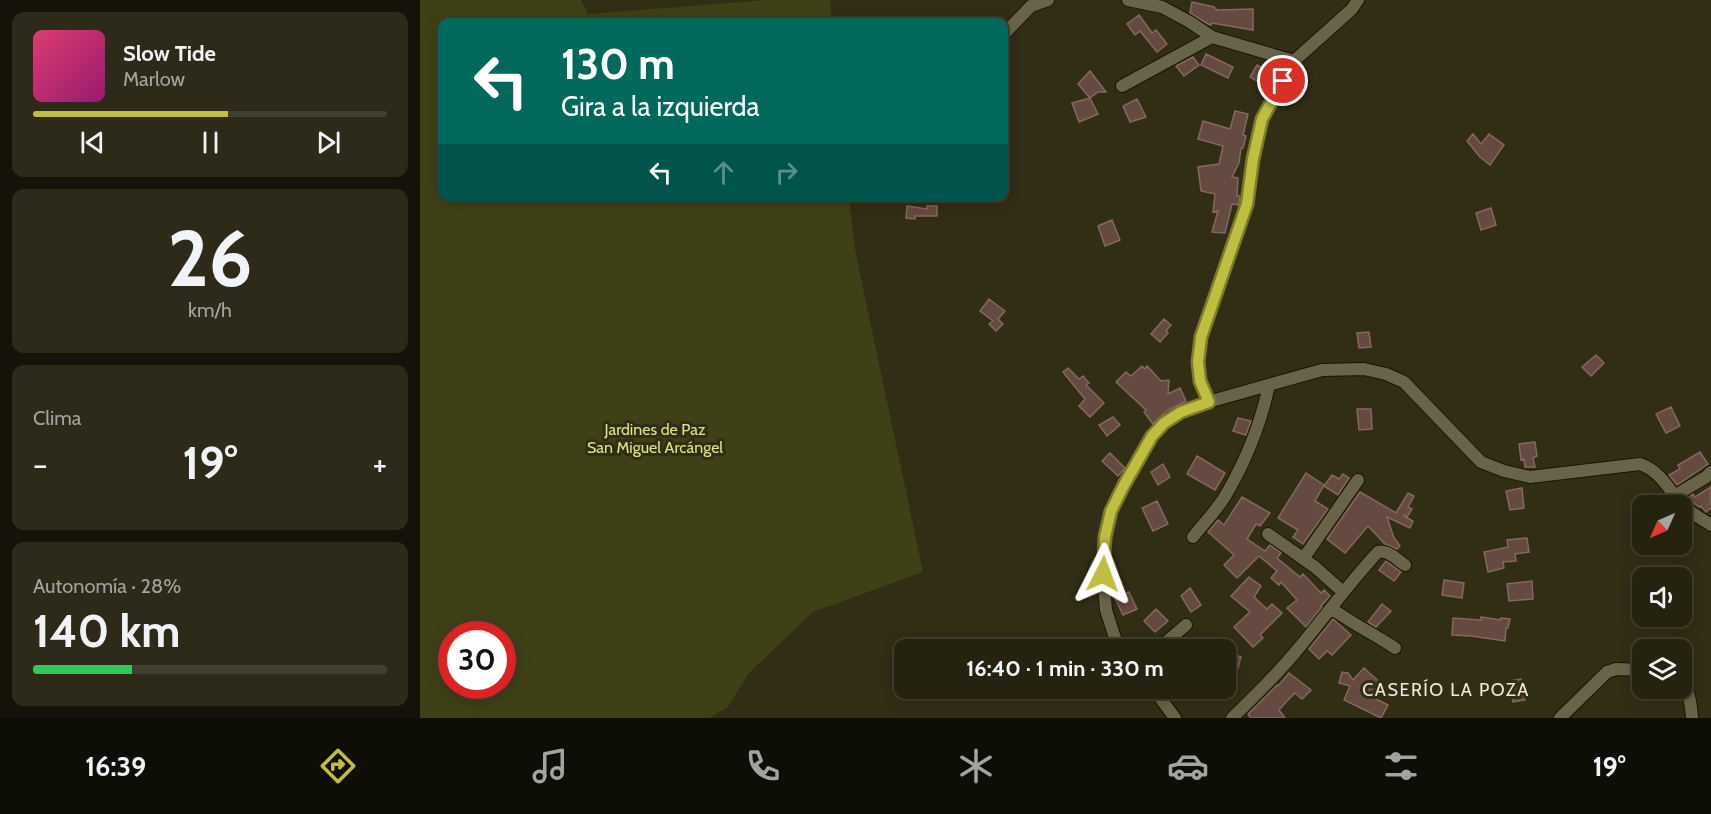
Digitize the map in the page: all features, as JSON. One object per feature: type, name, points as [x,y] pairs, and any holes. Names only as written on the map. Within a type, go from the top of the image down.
[{"type":"street","points":[[1008,30],[1031,6],[1048,0]]},
{"type":"street","points":[[1128,0],[1162,7],[1212,37],[1294,61]]},
{"type":"street","points":[[1209,402],[1200,381],[1198,362],[1201,337],[1247,204],[1253,159],[1262,119],[1294,61],[1352,9],[1358,0]]},
{"type":"street","points":[[1122,86],[1212,37]]},
{"type":"street","points":[[1116,639],[1106,610],[1105,537],[1111,511],[1152,436],[1164,423],[1181,412],[1322,370],[1364,369],[1386,374],[1404,382],[1481,462],[1504,471],[1530,477],[1640,464],[1655,471],[1676,495],[1711,472]]},
{"type":"street","points":[[1193,537],[1226,495],[1238,473],[1263,414],[1269,385]]},
{"type":"street","points":[[1303,559],[1358,480]]},
{"type":"street","points":[[1692,513],[1711,525]]},
{"type":"street","points":[[1268,534],[1315,567],[1343,592]]},
{"type":"street","points":[[1232,718],[1293,656],[1378,552],[1387,552],[1405,565]]},
{"type":"street","points":[[1331,608],[1395,648]]},
{"type":"street","points":[[1170,639],[1186,625]]},
{"type":"street","points":[[1560,718],[1607,672],[1616,669],[1632,670]]},
{"type":"street","points":[[1161,699],[1175,718]]},
{"type":"street","points":[[1689,699],[1692,718]]},
{"type":"green space","name":"Jardines de Paz San Miguel Arcángel","points":[[420,0],[581,0],[588,14],[767,0],[830,0],[832,18],[438,18],[438,201],[849,201],[855,250],[923,572],[813,612],[748,674],[728,707],[709,718],[420,718]]},
{"type":"building","points":[[1192,2],[1214,7],[1217,10],[1253,9],[1253,30],[1208,24],[1190,13]]},
{"type":"building","points":[[1139,15],[1152,33],[1156,30],[1167,44],[1157,52],[1140,31],[1135,35],[1127,24]]},
{"type":"building","points":[[1206,54],[1233,67],[1228,78],[1201,65]]},
{"type":"building","points":[[1193,57],[1199,65],[1184,76],[1176,66]]},
{"type":"building","points":[[1257,65],[1269,72],[1262,84],[1250,77]]},
{"type":"building","points":[[1090,71],[1106,92],[1098,92],[1090,98],[1078,84]]},
{"type":"building","points":[[1090,98],[1098,114],[1079,122],[1072,103]]},
{"type":"building","points":[[1137,99],[1146,117],[1130,122],[1123,106]]},
{"type":"building","points":[[1235,111],[1248,114],[1243,135],[1246,136],[1243,148],[1241,148],[1239,163],[1232,177],[1238,178],[1239,202],[1238,205],[1232,204],[1225,233],[1212,232],[1218,211],[1213,212],[1215,194],[1201,191],[1198,167],[1219,164],[1223,146],[1198,139],[1203,121],[1230,129]]},
{"type":"building","points":[[1473,134],[1481,144],[1489,134],[1504,145],[1490,165],[1467,141]]},
{"type":"building","points":[[907,206],[927,209],[927,206],[937,206],[937,216],[906,218]]},
{"type":"building","points":[[1491,208],[1496,225],[1481,230],[1476,213]]},
{"type":"building","points":[[1112,220],[1120,240],[1105,246],[1098,226]]},
{"type":"building","points":[[989,299],[1005,311],[998,319],[1003,324],[996,331],[989,324],[993,321],[980,311]]},
{"type":"building","points":[[1164,319],[1171,325],[1166,331],[1168,333],[1160,342],[1151,334]]},
{"type":"building","points":[[1369,332],[1371,347],[1359,348],[1357,333]]},
{"type":"building","points":[[1596,355],[1604,363],[1591,376],[1582,367]]},
{"type":"building","points":[[1142,366],[1145,369],[1147,366],[1161,381],[1169,380],[1168,394],[1180,388],[1186,401],[1166,411],[1153,424],[1144,412],[1146,410],[1116,382],[1126,372],[1131,376]]},
{"type":"building","points":[[1068,368],[1079,379],[1083,376],[1089,383],[1086,385],[1104,403],[1090,417],[1079,406],[1085,399],[1063,372]]},
{"type":"building","points":[[1671,407],[1680,426],[1666,433],[1656,414]]},
{"type":"building","points":[[1357,409],[1371,409],[1372,429],[1359,430]]},
{"type":"building","points":[[1113,417],[1120,425],[1107,436],[1099,425]]},
{"type":"building","points":[[1238,418],[1251,421],[1246,435],[1233,431]]},
{"type":"building","points":[[1535,442],[1537,456],[1533,458],[1535,467],[1525,467],[1524,459],[1521,460],[1519,444]]},
{"type":"building","points":[[1700,452],[1708,464],[1677,485],[1669,475],[1680,469],[1678,465]]},
{"type":"building","points":[[1110,453],[1125,468],[1118,476],[1102,461]]},
{"type":"building","points":[[1197,456],[1225,473],[1215,490],[1187,474]]},
{"type":"building","points":[[1163,464],[1170,477],[1158,485],[1151,472]]},
{"type":"building","points":[[1306,473],[1324,485],[1315,501],[1328,509],[1303,544],[1293,537],[1298,530],[1278,518]]},
{"type":"building","points":[[1343,474],[1349,478],[1338,495],[1324,486],[1332,475],[1339,479]]},
{"type":"building","points":[[1711,487],[1711,508],[1706,512],[1692,501],[1692,495],[1693,494],[1695,497]]},
{"type":"building","points":[[1522,488],[1524,508],[1510,510],[1506,491]]},
{"type":"building","points":[[1360,492],[1396,513],[1408,493],[1414,496],[1408,507],[1412,509],[1407,517],[1404,515],[1404,516],[1413,521],[1410,528],[1387,517],[1394,538],[1400,546],[1397,549],[1385,544],[1368,526],[1345,553],[1327,539]]},
{"type":"building","points":[[1242,497],[1270,513],[1260,526],[1256,524],[1247,539],[1265,551],[1270,545],[1281,553],[1277,558],[1300,577],[1303,574],[1321,593],[1324,590],[1330,596],[1306,627],[1287,608],[1297,600],[1281,582],[1279,585],[1271,578],[1277,571],[1259,556],[1237,578],[1224,565],[1234,555],[1208,532],[1218,520],[1224,525]]},
{"type":"building","points":[[1157,501],[1168,524],[1153,531],[1142,508]]},
{"type":"building","points":[[1527,538],[1529,552],[1515,554],[1516,561],[1503,562],[1504,568],[1488,572],[1484,552],[1508,547],[1507,540]]},
{"type":"building","points":[[1386,561],[1401,572],[1394,581],[1379,570]]},
{"type":"building","points":[[1249,577],[1261,586],[1254,597],[1267,609],[1272,604],[1282,613],[1260,635],[1263,638],[1253,647],[1234,627],[1250,612],[1231,596]]},
{"type":"building","points":[[1444,580],[1464,583],[1462,598],[1442,595]]},
{"type":"building","points":[[1532,581],[1533,599],[1509,601],[1507,584]]},
{"type":"building","points":[[1190,588],[1201,605],[1191,612],[1181,596]]},
{"type":"building","points":[[1129,592],[1137,609],[1123,615],[1115,598]]},
{"type":"building","points":[[1382,604],[1391,611],[1376,627],[1368,622]]},
{"type":"building","points":[[1156,609],[1168,621],[1155,632],[1144,621]]},
{"type":"building","points":[[1481,617],[1510,619],[1508,628],[1506,628],[1505,641],[1452,635],[1453,618],[1481,620]]},
{"type":"building","points":[[1333,619],[1351,635],[1332,655],[1327,651],[1319,659],[1309,649]]},
{"type":"building","points":[[1236,655],[1241,657],[1236,675]]},
{"type":"building","points":[[1364,668],[1385,687],[1374,698],[1388,705],[1381,718],[1344,700],[1350,686],[1339,683],[1342,672],[1348,673],[1353,680]]},
{"type":"building","points":[[1289,673],[1311,690],[1302,699],[1295,693],[1287,701],[1279,710],[1285,718],[1251,718],[1248,714]]},
{"type":"building","points":[[1521,679],[1525,700],[1513,702],[1509,681]]},
{"type":"district","name":"CASERÍO LA POZA","points":[[1446,690]]},
{"type":"route","points":[[1103,574],[1105,537],[1111,511],[1152,436],[1164,423],[1181,412],[1209,402],[1200,381],[1198,362],[1201,337],[1247,204],[1253,159],[1262,119],[1283,81]]}]
